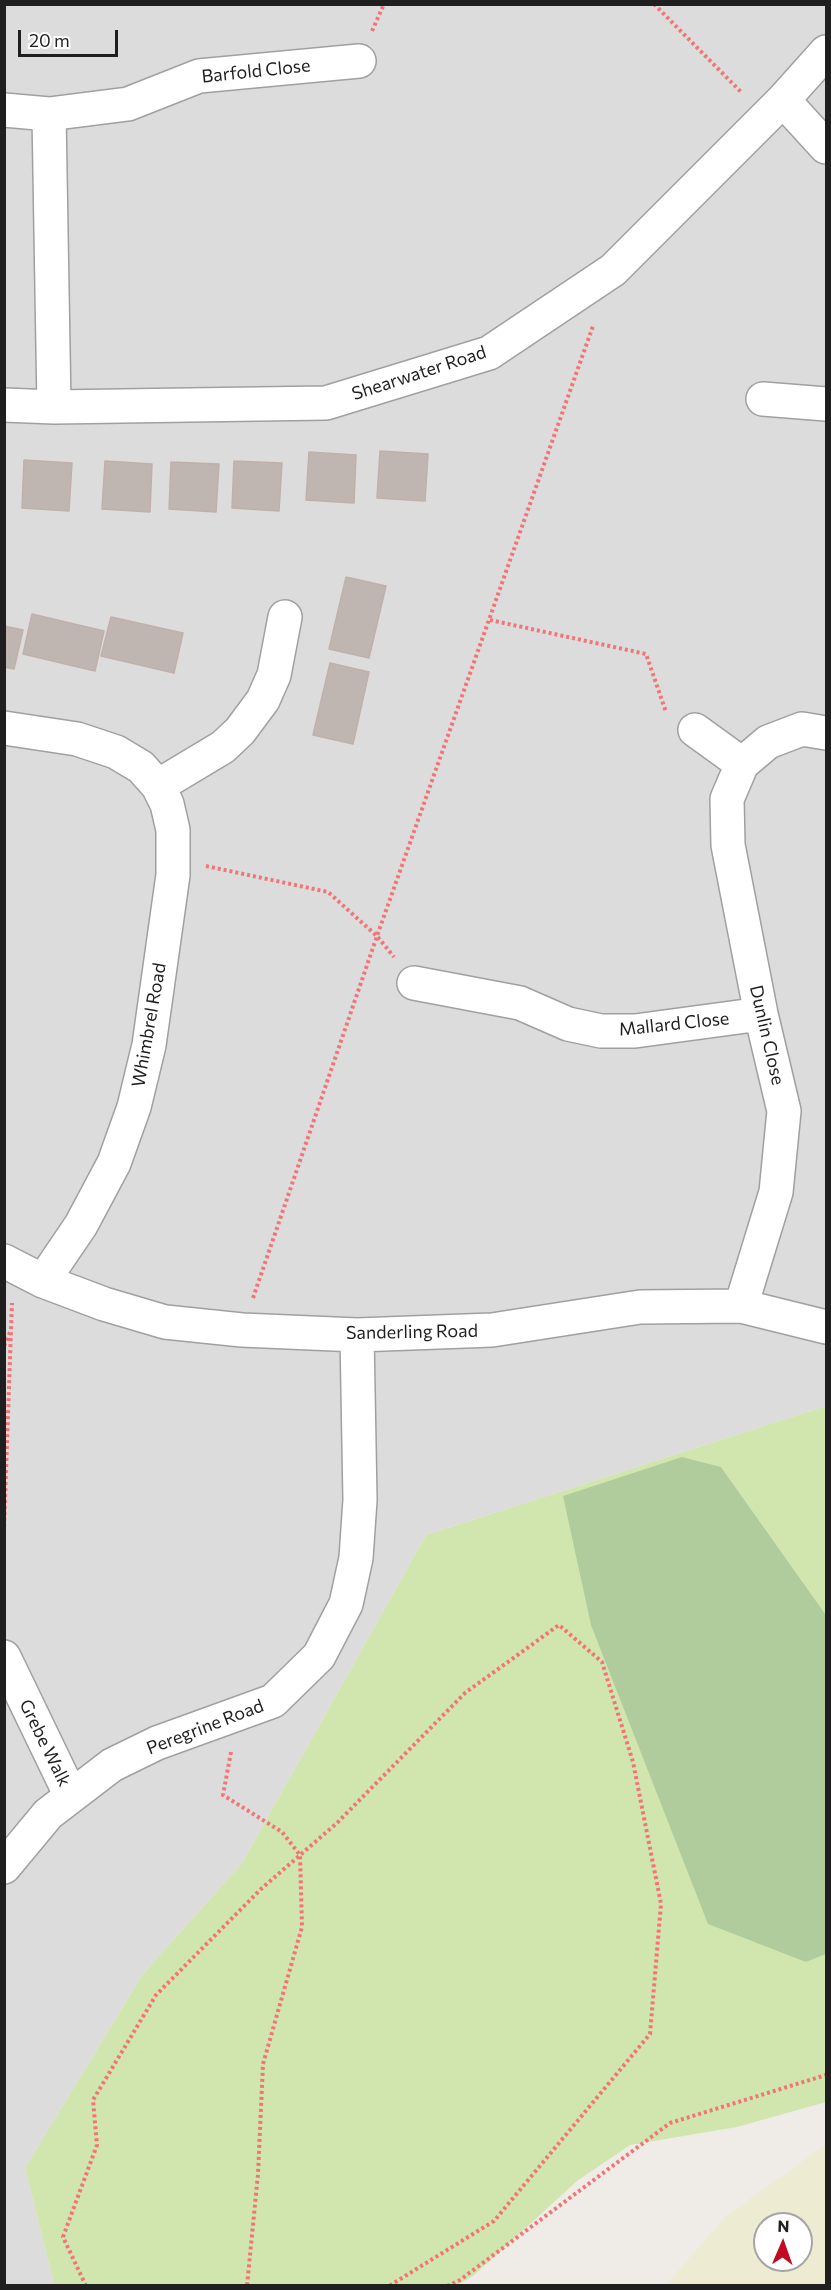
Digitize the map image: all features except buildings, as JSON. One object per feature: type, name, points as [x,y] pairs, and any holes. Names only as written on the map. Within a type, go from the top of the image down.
[{"type":"street","name":"Shearwater Road","points":[[4,405],[54,407],[326,403],[489,353],[613,270],[775,109],[826,52]]},
{"type":"street","name":"Barfold Close","points":[[4,110],[50,114],[128,104],[199,75],[359,61]]},
{"type":"street","points":[[775,109],[826,147]]},
{"type":"street","points":[[50,114],[54,407]]},
{"type":"street","points":[[763,399],[826,404]]},
{"type":"street","points":[[158,786],[223,747],[240,732],[263,700],[274,675],[276,637]]},
{"type":"street","name":"Whimbrel Road","points":[[4,728],[77,739],[116,752],[141,767],[158,786],[167,804],[173,830],[173,875],[149,1045],[134,1107],[114,1163],[81,1225],[43,1281]]},
{"type":"street","points":[[695,729],[742,764]]},
{"type":"street","name":"Dunlin Close","points":[[741,1306],[776,1192],[784,1111],[761,1014],[728,845],[727,799],[742,764],[768,742],[802,729],[826,733]]},
{"type":"street","name":"Mallard Close","points":[[414,983],[520,1003],[568,1024],[601,1031],[635,1031],[761,1014]]},
{"type":"street","name":"Sanderling Road","points":[[8,1263],[43,1281],[104,1304],[165,1322],[242,1330],[357,1335],[492,1330],[640,1307],[741,1306],[826,1328]]},
{"type":"street","name":"Peregrine Road","points":[[4,1867],[48,1814],[112,1765],[157,1743],[273,1701],[319,1656],[346,1604],[356,1558],[360,1500],[357,1335]]},
{"type":"street","name":"Grebe Walk","points":[[4,1657],[71,1796]]},
{"type":"path","points":[[654,4],[775,109]]},
{"type":"path","points":[[242,1330],[377,936],[613,270]]},
{"type":"path","points":[[490,620],[646,654],[669,721],[695,729]]},
{"type":"path","points":[[173,859],[328,892],[377,936],[414,983]]},
{"type":"path","points":[[4,1527],[12,1327],[8,1263]]},
{"type":"path","points":[[4,1346],[12,1327]]},
{"type":"path","points":[[86,2286],[63,2237],[97,2145],[93,2100],[156,1995],[261,1889],[337,1823],[465,1693],[559,1625],[602,1662],[633,1762],[661,1904],[650,2034],[494,2221],[388,2286]]},
{"type":"path","points":[[237,1714],[224,1795],[282,1832],[300,1855],[302,1927],[263,2064],[258,2174],[247,2286]]},
{"type":"path","points":[[447,2286],[460,2280],[670,2123],[826,2075]]},
{"type":"shaded area","points":[[5,5],[826,5],[826,1406],[426,1535],[242,1863],[142,1975],[25,2168],[54,2285],[5,2286]]},
{"type":"shaded area","points":[[826,2144],[826,2285],[666,2285],[724,2218]]},
{"type":"green space","points":[[826,1406],[826,1615],[721,1467],[805,1962],[826,1954],[826,2102],[737,2127],[630,2145],[577,2181],[473,2276],[457,2285],[54,2285],[25,2168],[142,1975],[242,1863],[426,1535]]},
{"type":"green space","points":[[682,1457],[721,1467],[826,1615],[826,1954],[806,1962],[708,1924],[591,1625],[563,1496]]}]
